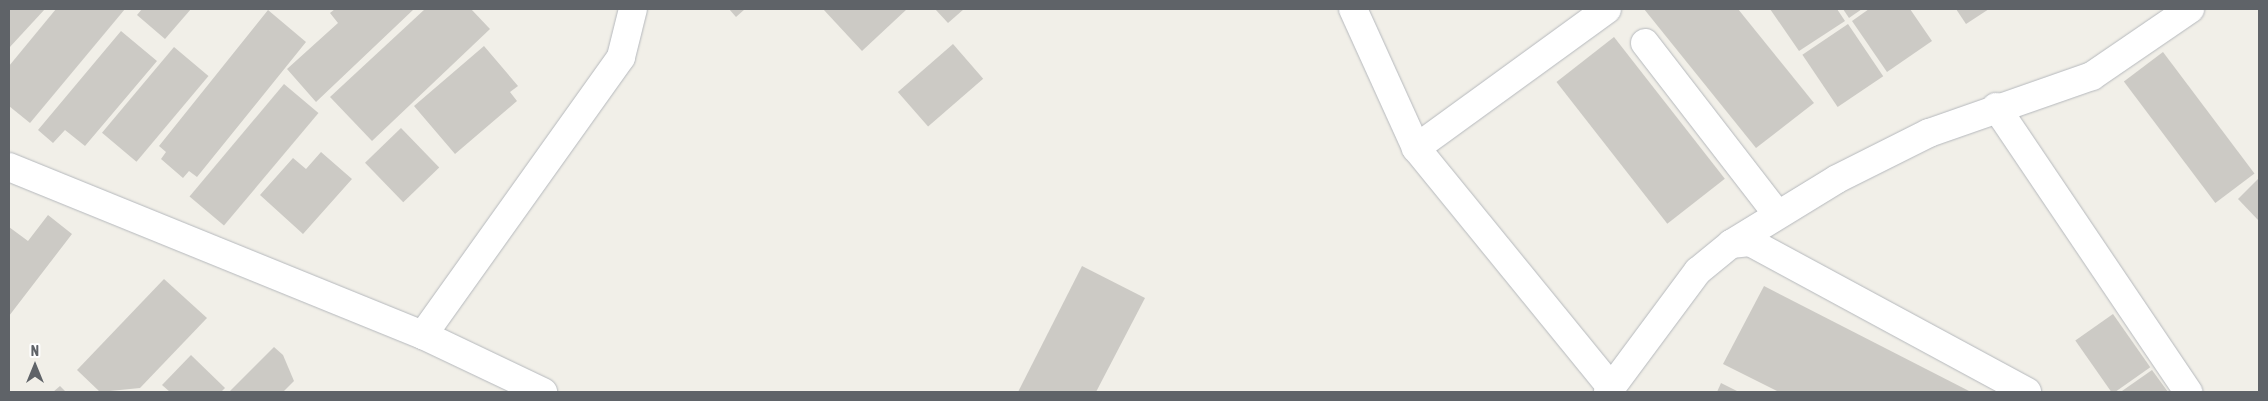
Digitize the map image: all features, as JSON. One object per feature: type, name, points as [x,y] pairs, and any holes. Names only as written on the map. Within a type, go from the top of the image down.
[{"type":"street","points":[[423,335],[621,57],[633,9]]},
{"type":"street","points":[[1352,9],[1416,148],[1609,389],[1698,271],[1730,244],[1837,179],[1929,133],[1996,107],[2092,76],[2190,9]]},
{"type":"street","points":[[1416,148],[1607,9]]},
{"type":"street","points":[[1645,43],[1778,215]]},
{"type":"street","points":[[1996,107],[2188,392]]},
{"type":"street","points":[[9,167],[423,335],[543,392]]},
{"type":"street","points":[[1730,244],[1750,242],[2027,392]]},
{"type":"building","points":[[9,9],[45,9],[9,48]]},
{"type":"building","points":[[56,9],[125,9],[30,123],[9,106],[9,66]]},
{"type":"building","points":[[142,9],[191,9],[165,39],[137,15]]},
{"type":"building","points":[[335,9],[414,9],[316,102],[287,69],[338,23],[330,13]]},
{"type":"building","points":[[425,9],[471,9],[490,29],[372,141],[330,97]]},
{"type":"building","points":[[729,9],[745,9],[736,17]]},
{"type":"building","points":[[823,9],[907,9],[862,51]]},
{"type":"building","points":[[935,9],[964,9],[948,23]]},
{"type":"building","points":[[1644,9],[1738,9],[1814,103],[1756,148]]},
{"type":"building","points":[[1770,9],[1837,9],[1845,21],[1799,51]]},
{"type":"building","points":[[1843,9],[1862,9],[1849,18]]},
{"type":"building","points":[[1869,9],[1910,9],[1932,41],[1887,72],[1852,21]]},
{"type":"building","points":[[1956,9],[1989,9],[1966,24]]},
{"type":"building","points":[[268,10],[306,42],[197,177],[189,171],[183,178],[161,159],[166,152],[159,146]]},
{"type":"building","points":[[1848,24],[1883,76],[1838,107],[1802,55]]},
{"type":"building","points":[[121,31],[157,61],[85,146],[65,130],[53,143],[38,130]]},
{"type":"building","points":[[1614,37],[1725,179],[1667,224],[1556,82]]},
{"type":"building","points":[[953,44],[983,79],[928,127],[898,92]]},
{"type":"building","points":[[484,46],[518,86],[510,92],[517,101],[455,154],[414,106]]},
{"type":"building","points":[[174,47],[208,76],[136,162],[102,133]]},
{"type":"building","points":[[2163,52],[2254,173],[2215,203],[2124,81]]},
{"type":"building","points":[[284,84],[318,113],[224,226],[190,197]]},
{"type":"building","points":[[401,128],[439,168],[403,202],[365,163]]},
{"type":"building","points":[[321,152],[352,179],[303,234],[260,195],[293,158],[306,169]]},
{"type":"building","points":[[2259,178],[2259,221],[2238,199]]},
{"type":"building","points":[[48,215],[72,234],[9,316],[9,227],[28,241]]},
{"type":"building","points":[[1082,266],[1145,298],[1096,392],[1018,392]]},
{"type":"building","points":[[164,279],[207,318],[140,388],[100,392],[77,370]]},
{"type":"building","points":[[1764,286],[1971,392],[1779,392],[1723,364]]},
{"type":"building","points":[[2113,314],[2150,367],[2115,392],[2111,392],[2075,340]]},
{"type":"building","points":[[274,347],[283,355],[294,381],[283,392],[229,392]]},
{"type":"building","points":[[191,355],[225,388],[221,392],[170,392],[162,385]]},
{"type":"building","points":[[2152,370],[2168,392],[2122,391]]},
{"type":"building","points":[[1721,383],[1739,392],[1717,392]]},
{"type":"building","points":[[60,386],[66,392],[53,392]]}]
